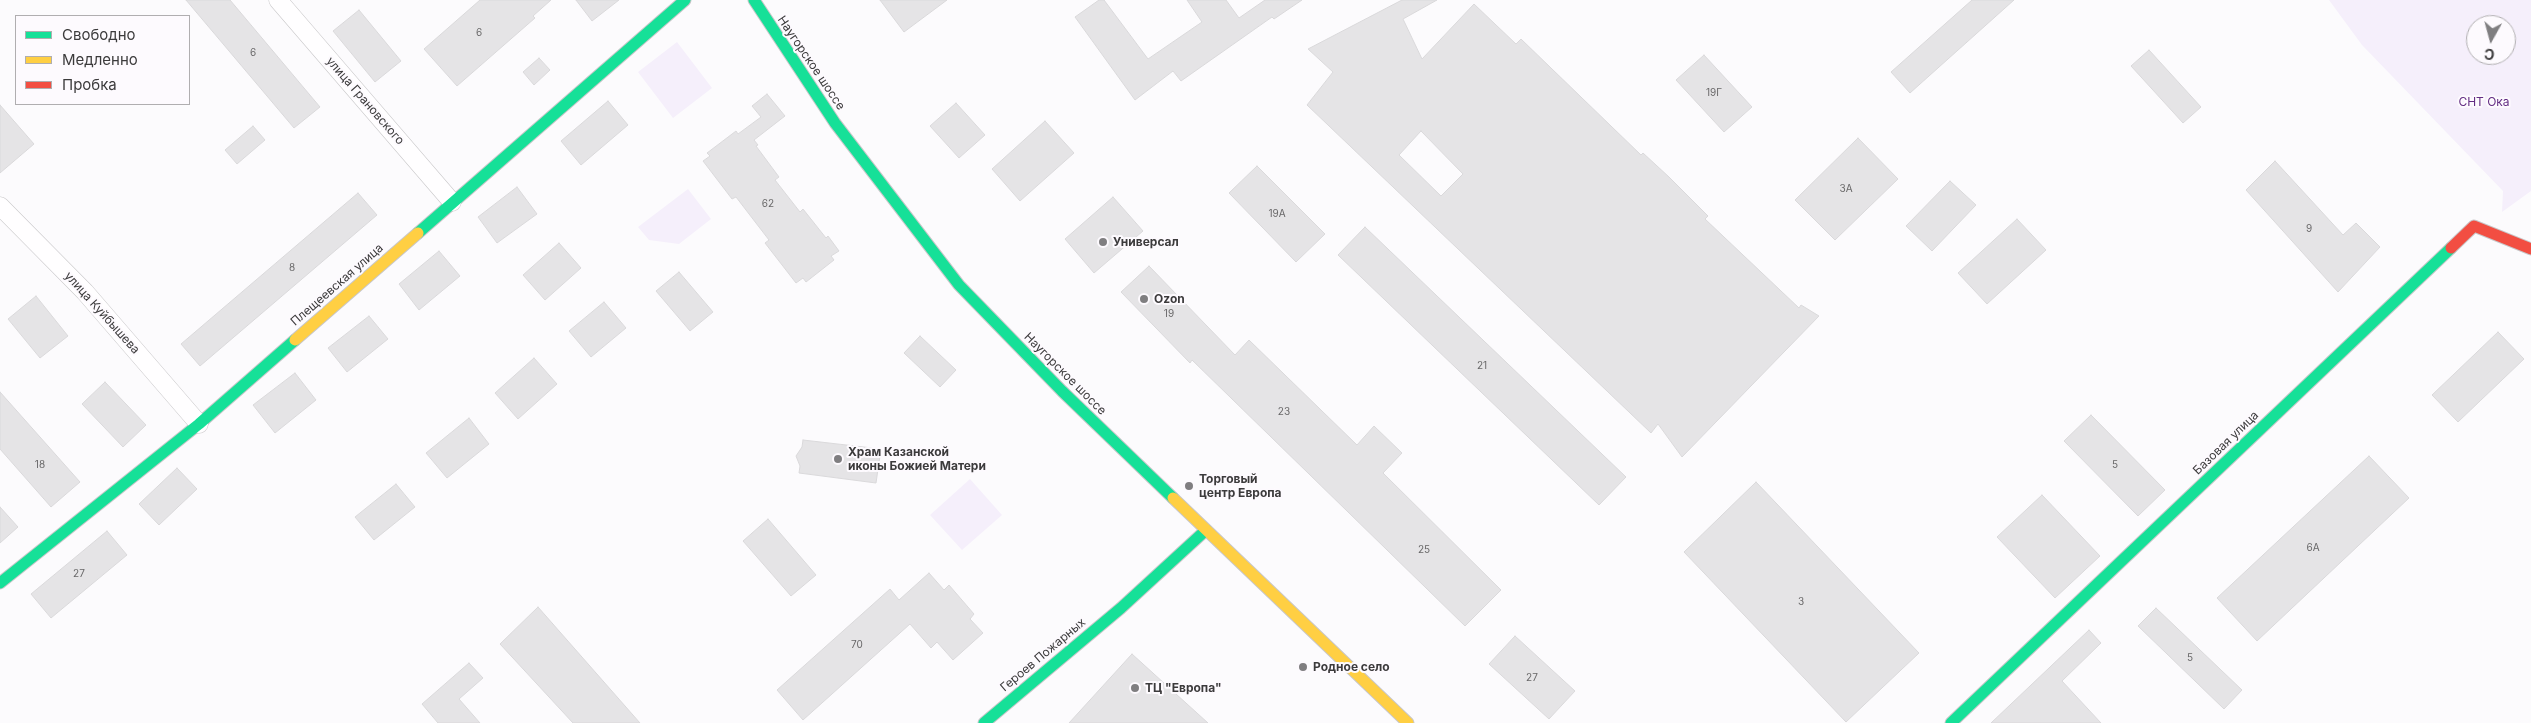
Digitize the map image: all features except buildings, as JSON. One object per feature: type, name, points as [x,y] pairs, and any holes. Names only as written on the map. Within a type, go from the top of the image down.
[{"type":"street","name":"улица Грановского","points":[[278,0],[452,202]]},
{"type":"street","name":"Плещеевская улица","points":[[0,583],[199,424],[685,0]]},
{"type":"street","name":"Наугорское шоссе","points":[[754,0],[787,53],[835,123],[959,285],[1062,391],[1408,723]]},
{"type":"street","name":"улица Куйбышева","points":[[0,206],[85,292],[199,424]]},
{"type":"street","name":"Базовая улица","points":[[1951,723],[2474,226],[2531,249]]},
{"type":"street","name":"Героев Пожарных","points":[[984,723],[1121,608],[1206,530]]},
{"type":"green space","name":"СНТ Ока","points":[[2329,0],[2531,0],[2531,191],[2502,212],[2503,191],[2362,45]]},
{"type":"green space","points":[[677,42],[712,88],[673,118],[638,72]]},
{"type":"green space","points":[[688,189],[711,219],[679,244],[649,240],[638,227]]},
{"type":"green space","points":[[970,479],[1002,515],[962,550],[930,515]]},
{"type":"traffic: fast","points":[[418,233],[685,0]]},
{"type":"traffic: fast","points":[[754,0],[835,123],[959,285],[1062,391],[1173,498]]},
{"type":"traffic: fast","points":[[1951,723],[2451,248]]},
{"type":"traffic: fast","points":[[0,583],[199,424],[295,340]]},
{"type":"traffic: fast","points":[[984,723],[1121,608],[1206,530]]},
{"type":"traffic: slow","points":[[295,340],[418,233]]},
{"type":"traffic: slow","points":[[1173,498],[1408,723]]},
{"type":"traffic: jam","points":[[2451,248],[2474,226],[2531,249]]},
{"type":"place","name":"Универсал","points":[[1103,242]]},
{"type":"place","name":"Ozon","points":[[1144,299]]},
{"type":"place","name":"Храм Казанской иконы Божией Матери","points":[[838,459]]},
{"type":"place","name":"Торговый центр Европа","points":[[1189,486]]},
{"type":"place","name":"Родное село","points":[[1303,667]]},
{"type":"place","name":"ТЦ \"Европа\"","points":[[1135,688]]}]
